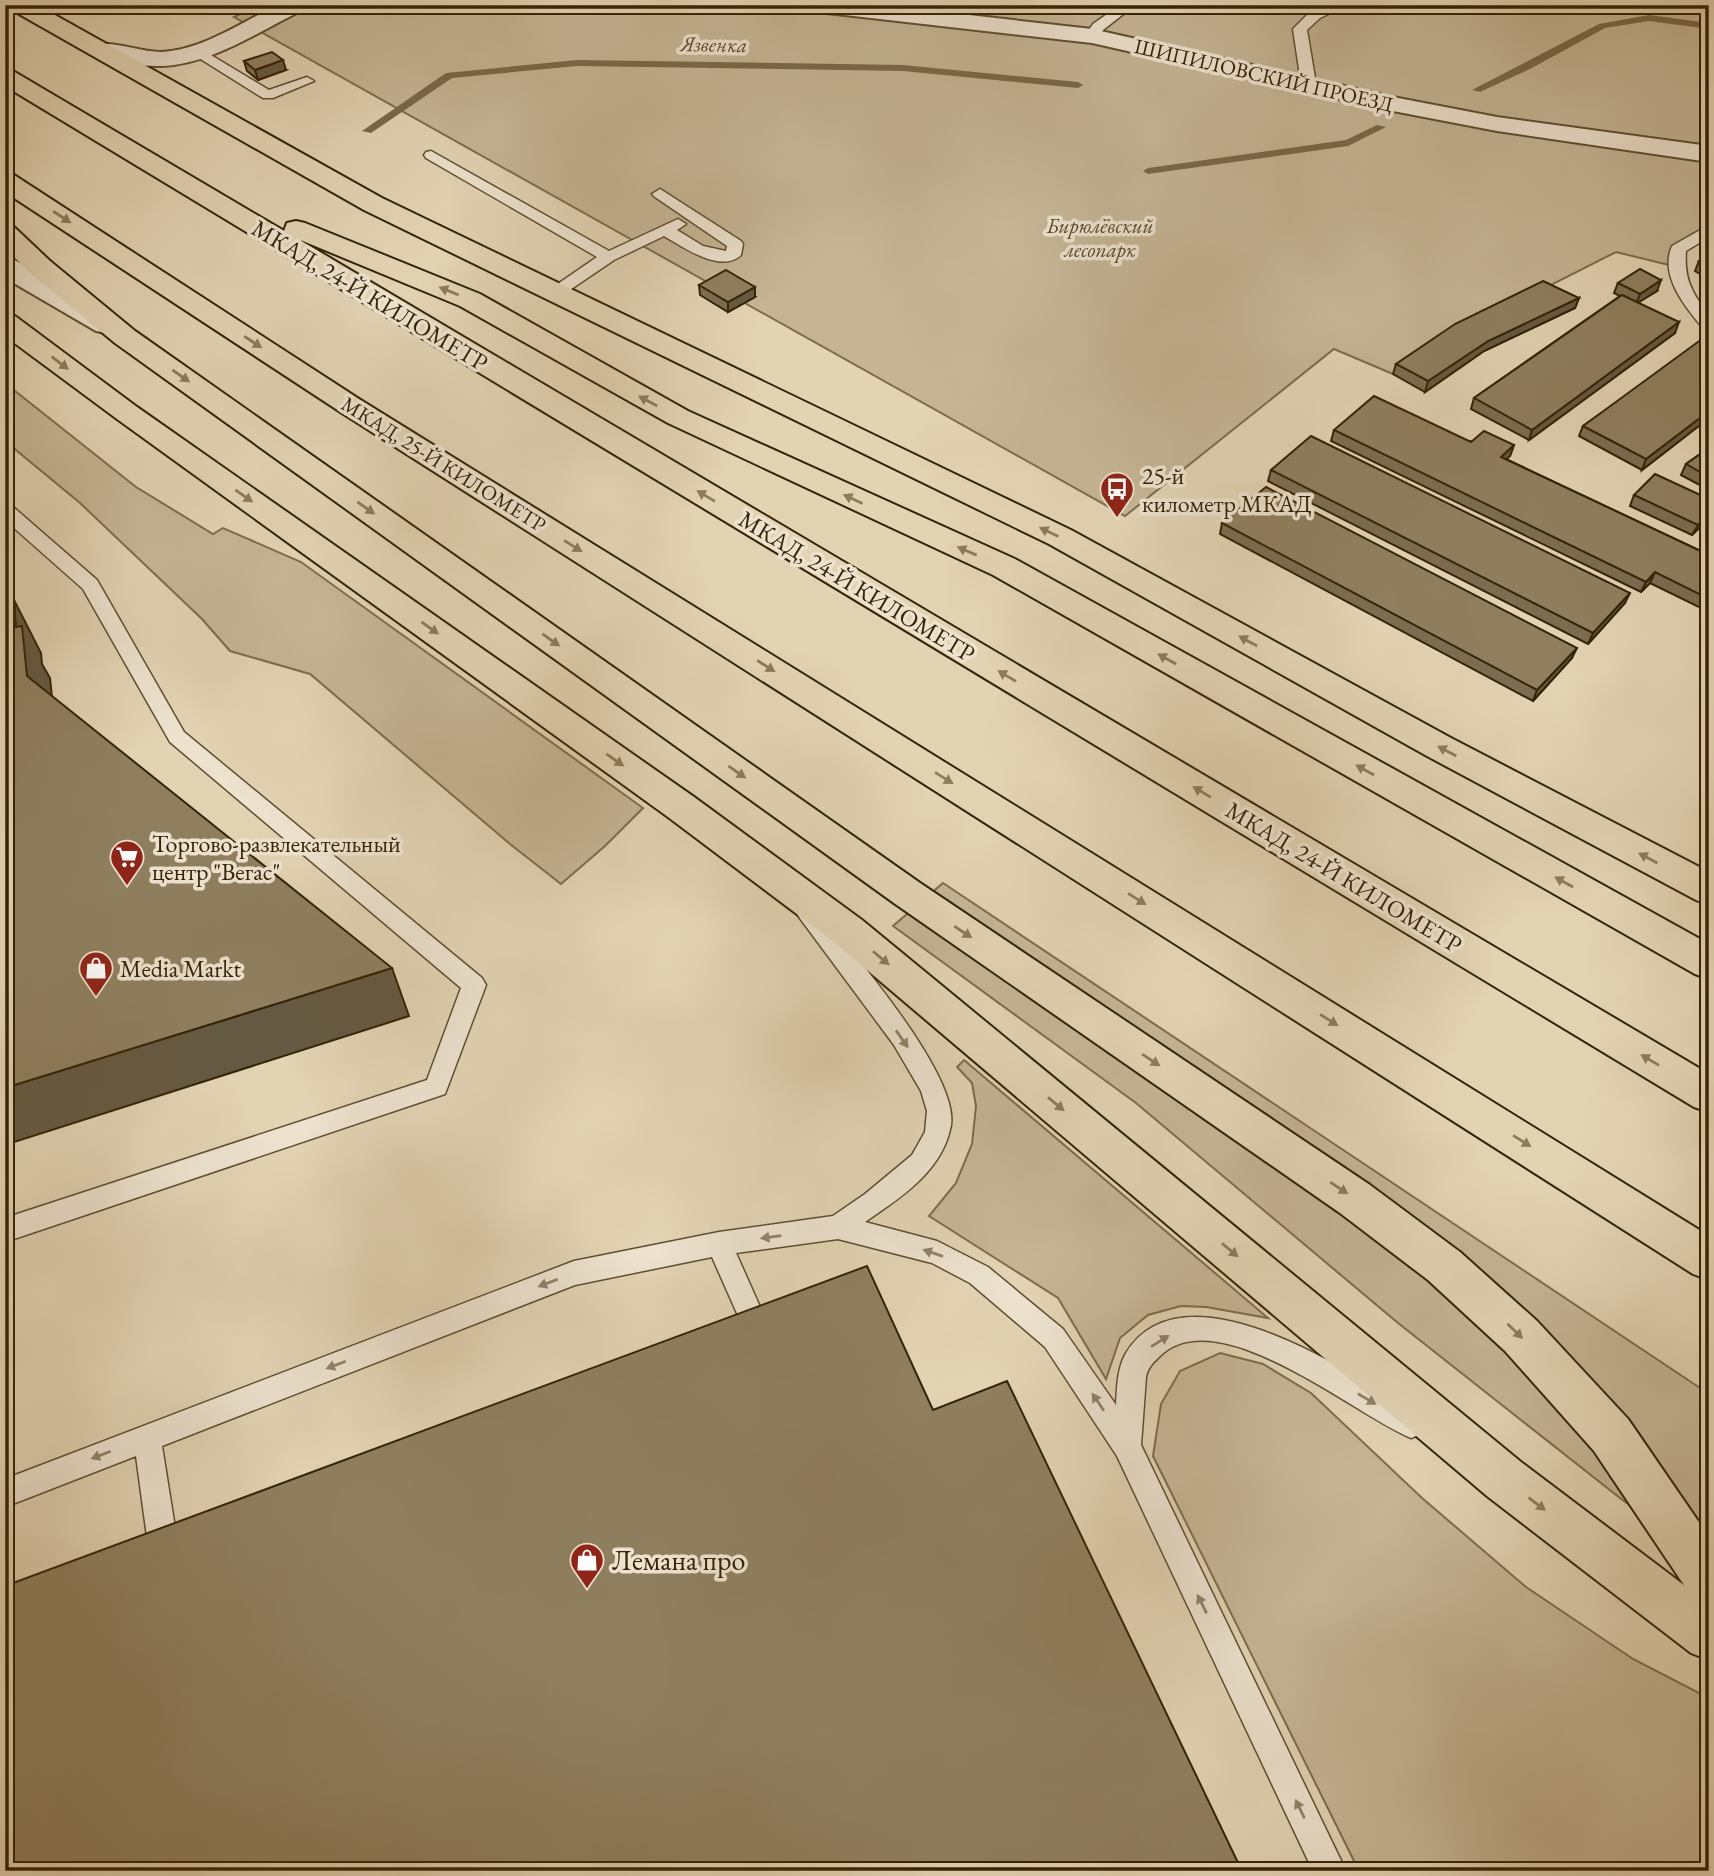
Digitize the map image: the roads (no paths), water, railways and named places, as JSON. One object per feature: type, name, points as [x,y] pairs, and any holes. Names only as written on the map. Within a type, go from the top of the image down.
[{"type":"main road","points":[[20,5],[373,204],[1060,537],[1439,747],[1709,890]]},
{"type":"main road","name":"МКАД, 24-Й КИЛОМЕТР","points":[[5,76],[1709,1094]]},
{"type":"main road","name":"МКАД, 25-Й КИЛОМЕТР","points":[[5,180],[349,405],[1709,1260]]},
{"type":"main road","points":[[180,182],[470,300],[678,417],[902,523],[1004,567],[1709,963]]},
{"type":"main road","points":[[5,233],[40,267],[125,337],[906,893],[1355,1199],[1444,1266],[1521,1336],[1611,1435],[1709,1580]]},
{"type":"main road","points":[[5,322],[127,413],[681,807],[859,940],[1504,1479],[1709,1635]]},
{"type":"street","points":[[100,50],[126,57],[151,59],[191,53],[295,5]]},
{"type":"street","points":[[396,5],[643,5]]},
{"type":"street","name":"ШИПИЛОВСКИЙ ПРОЕЗД","points":[[818,5],[1092,36],[1307,86],[1497,124],[1709,154]]},
{"type":"street","points":[[187,99],[177,88],[175,74],[191,53]]},
{"type":"street","points":[[5,266],[125,337]]},
{"type":"lane","points":[[1092,36],[1098,27],[1129,5]]},
{"type":"lane","points":[[1307,86],[1300,29],[1315,15],[1336,9],[1340,5]]},
{"type":"lane","points":[[191,53],[268,95],[307,81]]},
{"type":"lane","points":[[431,155],[608,257]]},
{"type":"lane","points":[[660,194],[735,244],[733,255],[722,258],[701,251],[665,230]]},
{"type":"lane","points":[[555,293],[608,257],[691,217]]},
{"type":"lane","points":[[1709,230],[1678,249],[1677,267],[1685,297],[1709,324]]},
{"type":"lane","points":[[5,510],[90,585],[177,737],[474,985],[436,1087],[5,1230]]},
{"type":"lane","points":[[788,887],[899,1035],[918,1063],[939,1109],[939,1127],[927,1154],[911,1172],[838,1227]]},
{"type":"lane","points":[[5,1493],[574,1273],[719,1244],[838,1227],[937,1253],[979,1275],[1054,1338],[1127,1446],[1330,1871]]},
{"type":"lane","points":[[719,1244],[760,1336]]},
{"type":"lane","points":[[1127,1446],[1135,1363],[1157,1339],[1179,1331],[1207,1328],[1234,1331],[1296,1358],[1504,1479]]},
{"type":"lane","points":[[147,1437],[165,1559]]},
{"type":"waterway","name":"Язвенка","points":[[1477,90],[1527,67],[1602,26],[1649,18],[1709,26]]},
{"type":"waterway","name":"Язвенка","points":[[367,131],[449,75],[577,63],[903,68],[1078,85]]},
{"type":"waterway","points":[[1148,171],[1348,143],[1381,127]]},
{"type":"place","name":"25-й километр МКАД","points":[[1117,519]]},
{"type":"place","name":"Торгово-развлекательный центр \"Вегас\"","points":[[127,887]]},
{"type":"place","name":"Мedia Мarkt","points":[[96,998]]},
{"type":"place","name":"Лемана про","points":[[587,1590]]},
{"type":"park label","name":"Бирюлёвский лесопарк","points":[[1100,237]]}]
